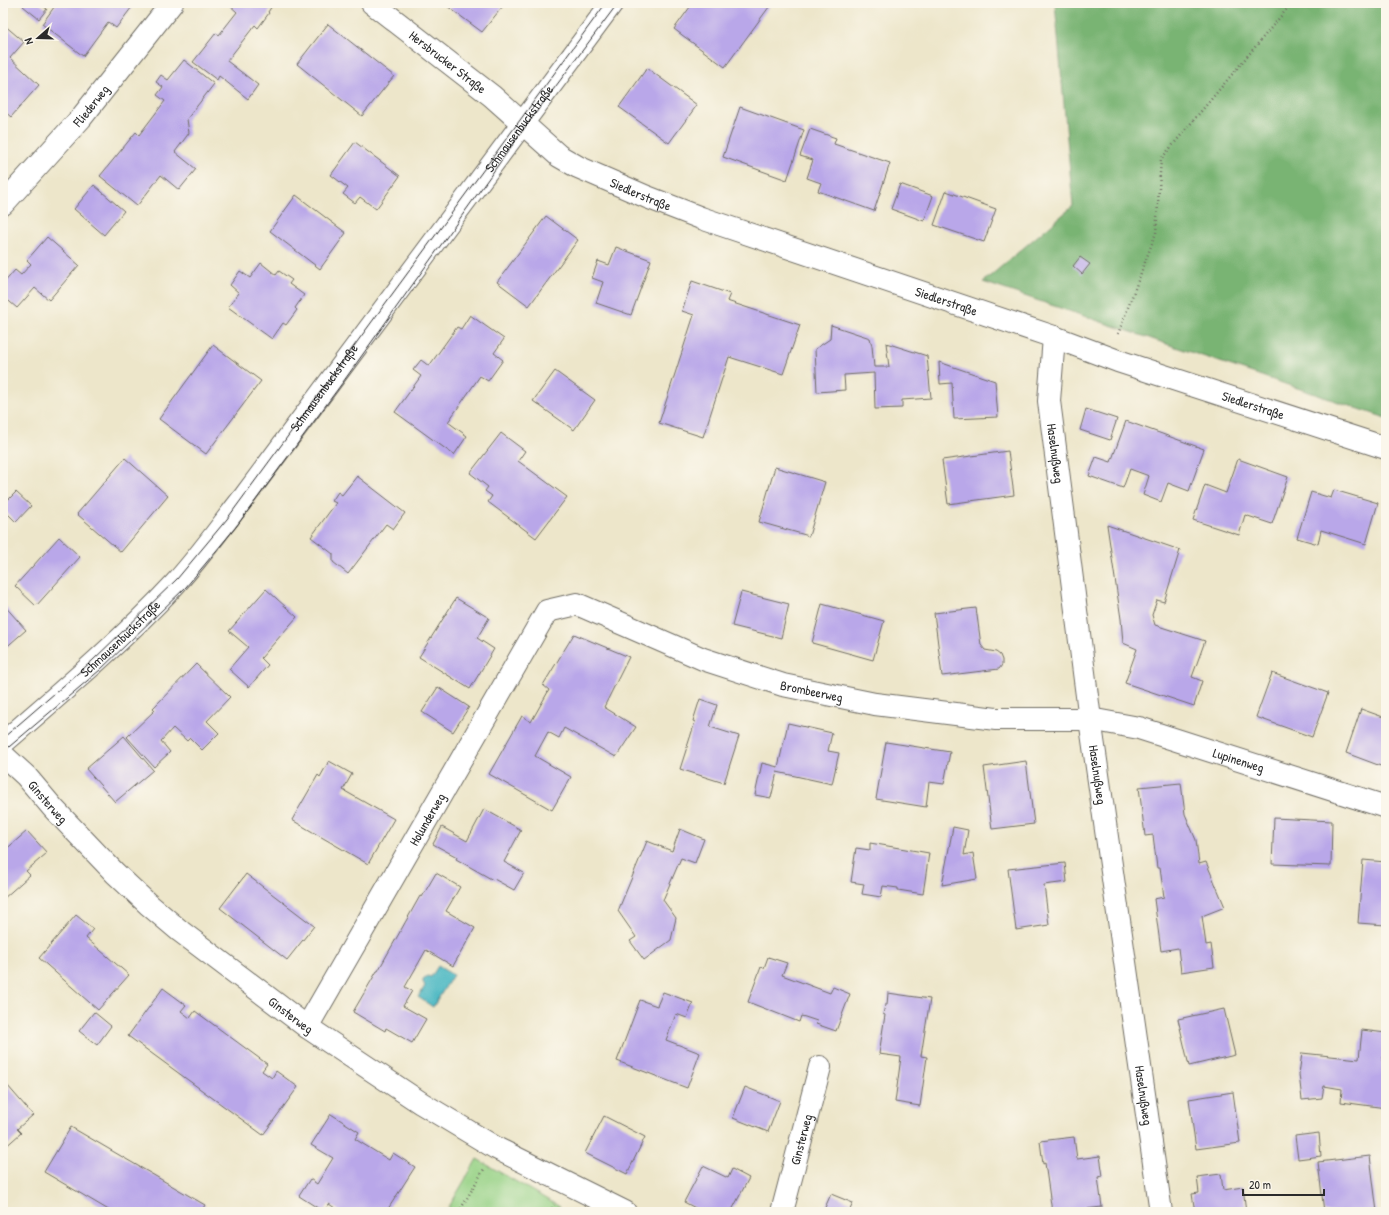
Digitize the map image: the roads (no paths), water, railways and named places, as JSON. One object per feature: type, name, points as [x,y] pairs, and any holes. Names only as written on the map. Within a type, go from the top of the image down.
[{"type":"street","name":"Fliederweg","points":[[3,204],[80,118],[172,3]]},
{"type":"street","name":"Hersbrucker Straße","points":[[372,3],[492,96],[522,123]]},
{"type":"street","name":"Schmausenbuckstraße","points":[[3,743],[126,633],[193,564],[612,3]]},
{"type":"street","name":"Siedlerstraße","points":[[522,123],[559,156],[578,167],[647,197],[701,218],[1054,337],[1118,361],[1386,448]]},
{"type":"street","name":"Haselnußweg","points":[[1054,337],[1049,401],[1090,720],[1161,1212]]},
{"type":"street","name":"Brombeerweg","points":[[547,611],[577,604],[703,659],[783,685],[875,704],[996,719],[1090,720]]},
{"type":"street","name":"Holunderweg","points":[[306,1027],[547,611]]},
{"type":"street","name":"Lupinenweg","points":[[1090,720],[1139,728],[1386,807]]},
{"type":"street","name":"Ginsterweg","points":[[3,755],[26,776],[53,808],[148,904],[180,931],[306,1027],[421,1103],[496,1148],[625,1212]]},
{"type":"street","name":"Ginsterweg","points":[[782,1212],[820,1067]]},
{"type":"water","points":[[438,966],[453,975],[433,1007],[418,997],[425,986],[423,979],[427,976],[431,977]]},
{"type":"tram line","points":[[3,738],[92,661],[177,579],[227,519],[606,3]]},
{"type":"tram line","points":[[3,752],[100,670],[186,587],[236,527],[343,382],[526,126],[618,3]]}]
